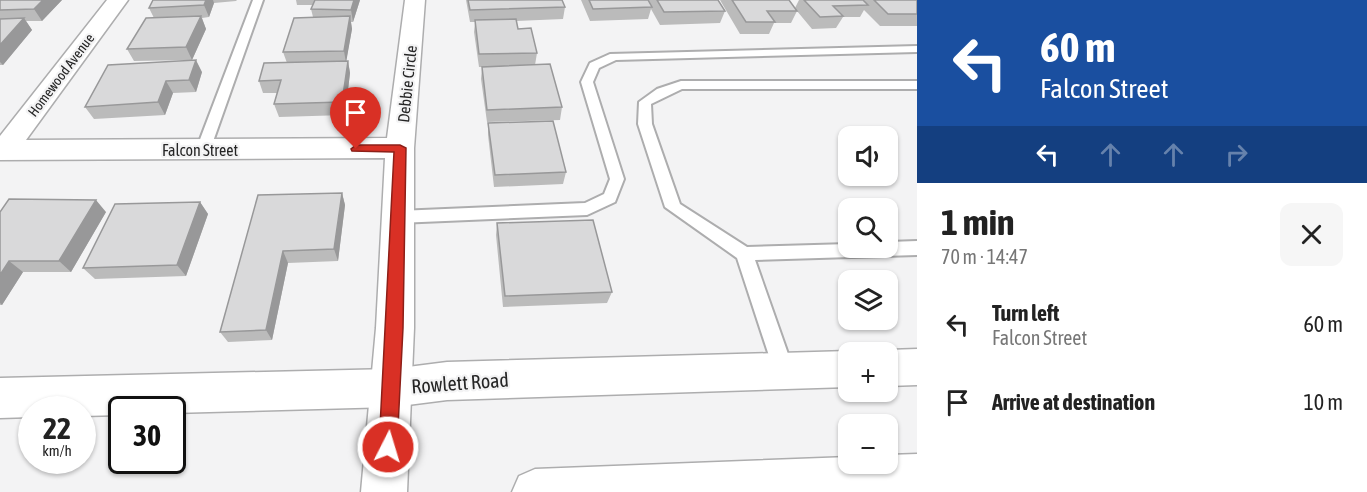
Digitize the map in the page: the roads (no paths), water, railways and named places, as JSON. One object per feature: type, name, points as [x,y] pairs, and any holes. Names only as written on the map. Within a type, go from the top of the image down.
[{"type":"street","name":"Homewood Avenue","points":[[2,150],[118,0]]},
{"type":"street","name":"Debbie Circle","points":[[384,492],[392,388],[400,148],[415,0]]},
{"type":"street","name":"Falcon Street","points":[[2,150],[400,148]]},
{"type":"street","points":[[898,368],[917,367]]},
{"type":"street","name":"Rowlett Road","points":[[0,398],[392,388],[447,381],[838,369]]},
{"type":"street","points":[[535,492],[700,488],[917,476]]},
{"type":"lane","points":[[203,150],[258,0]]},
{"type":"lane","points":[[398,218],[587,209],[610,198],[617,179],[587,82],[594,66],[614,57],[917,49]]},
{"type":"lane","points":[[917,85],[681,85],[661,92],[645,102],[645,124],[673,207],[744,254],[917,248]]},
{"type":"lane","points":[[744,254],[784,371]]}]
